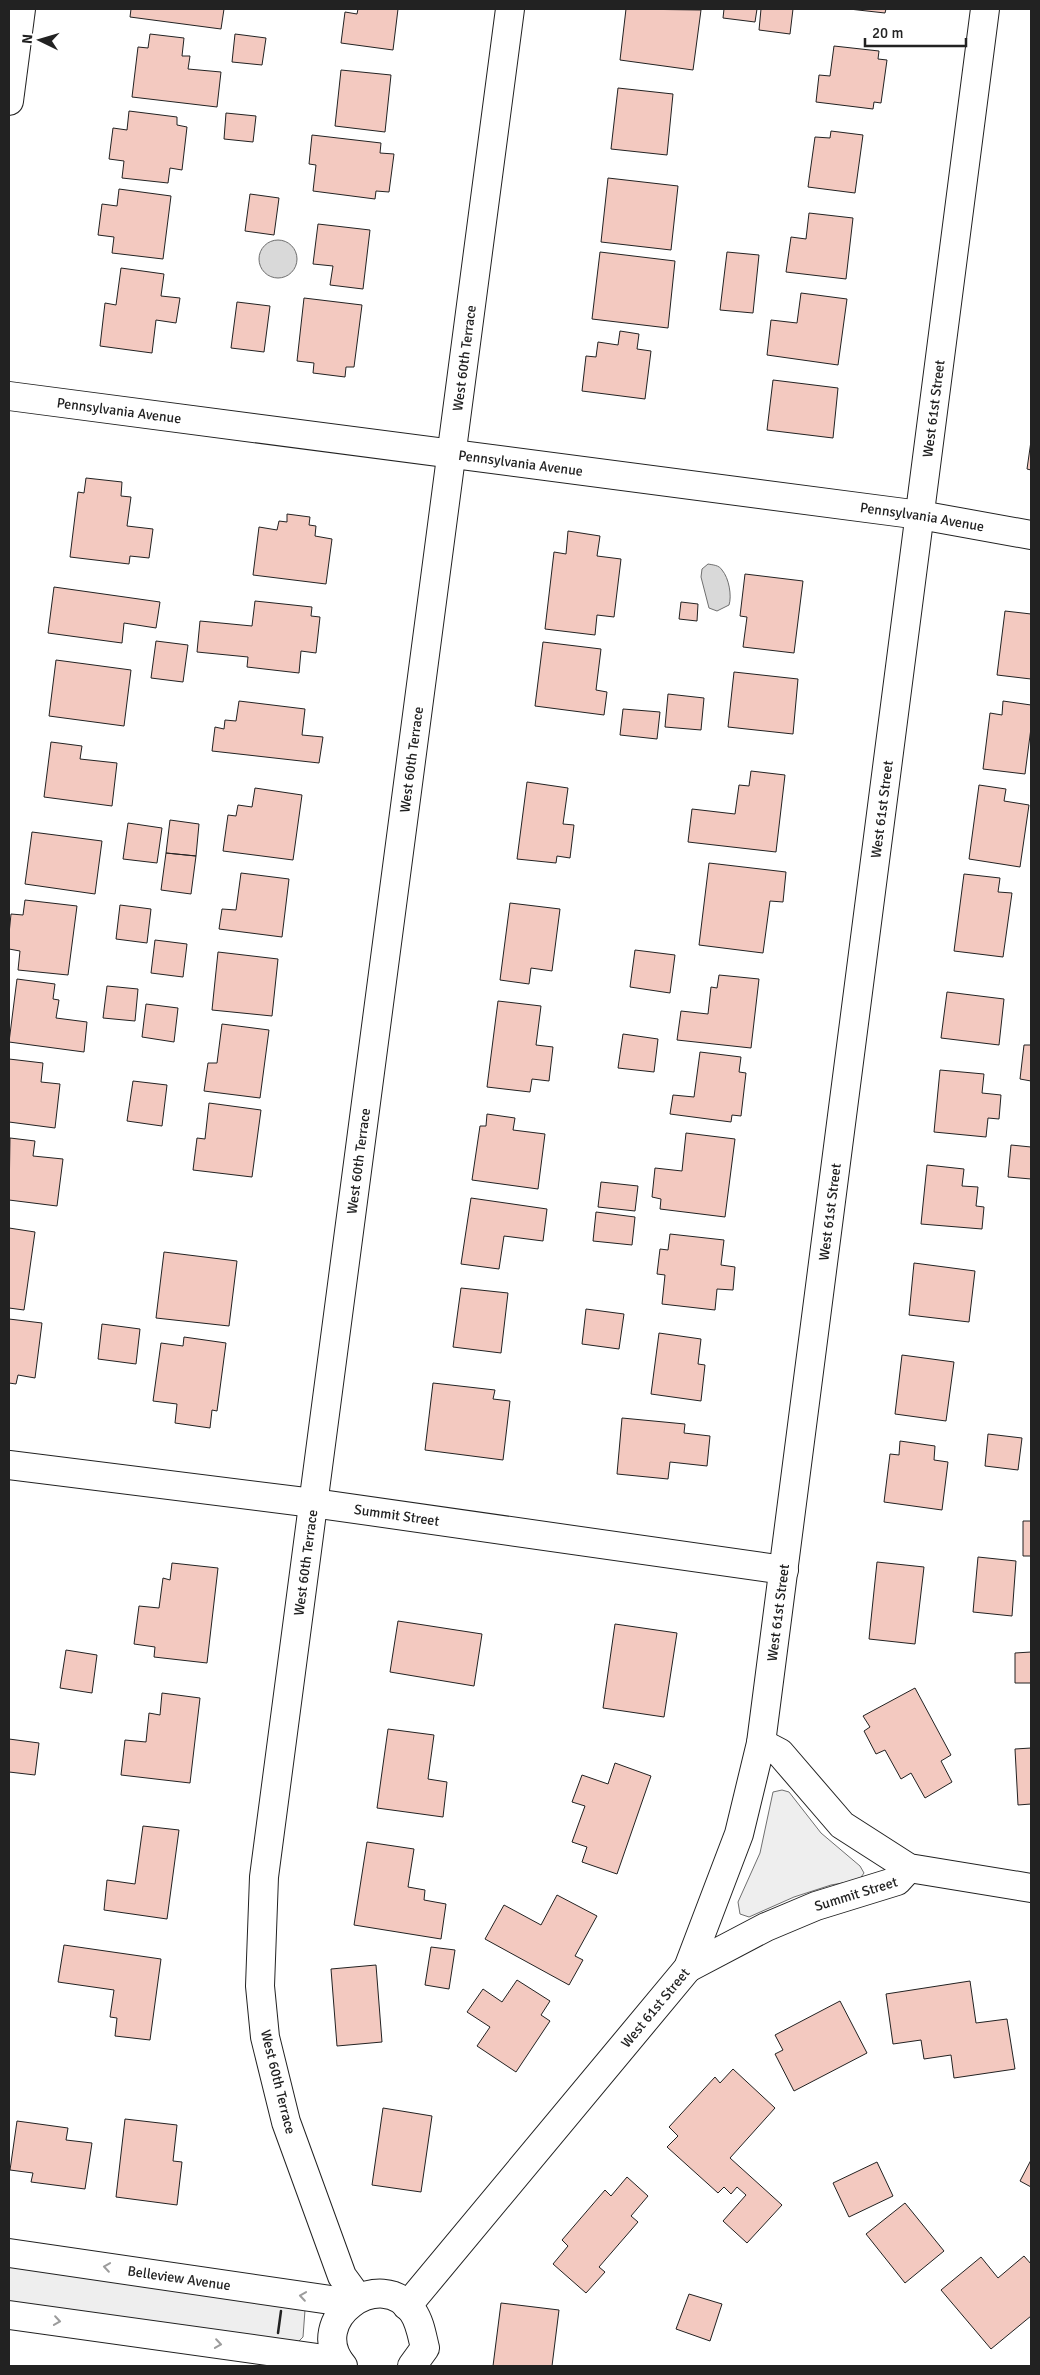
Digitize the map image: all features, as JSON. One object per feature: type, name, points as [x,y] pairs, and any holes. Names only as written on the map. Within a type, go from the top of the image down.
[{"type":"street","points":[[9,101],[21,9]]},
{"type":"street","name":"West 60th Terrace","points":[[355,2300],[342,2276],[286,2122],[265,2037],[260,1986],[264,1877],[510,9]]},
{"type":"street","name":"West 61st Street","points":[[407,2306],[688,1968],[739,1834],[762,1743],[985,9]]},
{"type":"street","name":"Pennsylvania Avenue","points":[[9,396],[920,515],[1031,535]]},
{"type":"street","name":"Summit Street","points":[[9,1465],[313,1503],[784,1570]]},
{"type":"street","points":[[762,1743],[780,1753],[842,1825],[909,1868]]},
{"type":"street","name":"Summit Street","points":[[688,1968],[766,1927],[816,1906],[897,1881],[909,1868],[1031,1888]]},
{"type":"street","name":"Belleview Avenue","points":[[9,2253],[355,2300],[373,2294],[387,2295],[407,2306]]},
{"type":"street","points":[[341,2364],[334,2348],[333,2333],[337,2319],[355,2300]]},
{"type":"street","points":[[407,2306],[419,2324],[425,2348],[412,2366]]},
{"type":"street","points":[[9,2314],[341,2364]]},
{"type":"shaded area","points":[[278,240],[285,241],[291,246],[296,252],[296,266],[291,272],[285,277],[278,278],[271,277],[265,272],[260,266],[259,259],[260,252],[265,246],[271,241]]},
{"type":"shaded area","points":[[708,564],[721,568],[729,587],[729,605],[717,611],[709,608],[701,577],[702,569]]},
{"type":"shaded area","points":[[782,1790],[789,1792],[821,1833],[860,1866],[864,1873],[859,1880],[831,1885],[794,1897],[749,1917],[740,1914],[738,1902],[760,1853],[773,1792]]},
{"type":"shaded area","points":[[9,2264],[299,2306],[305,2310],[303,2337],[298,2342],[9,2305]]},
{"type":"building","points":[[131,9],[224,9],[221,29],[130,17]]},
{"type":"building","points":[[358,9],[398,9],[393,50],[341,43],[345,12],[357,14]]},
{"type":"building","points":[[626,9],[701,10],[693,70],[620,60]]},
{"type":"building","points":[[724,9],[757,9],[755,22],[723,18]]},
{"type":"building","points":[[761,9],[793,9],[790,34],[759,30]]},
{"type":"building","points":[[849,9],[886,9],[885,13]]},
{"type":"building","points":[[150,34],[184,38],[182,56],[190,56],[188,69],[221,72],[217,107],[132,97],[138,47],[148,48]]},
{"type":"building","points":[[235,34],[266,38],[262,65],[232,62]]},
{"type":"building","points":[[834,46],[879,51],[878,59],[887,60],[881,103],[874,102],[873,109],[816,102],[819,75],[830,76]]},
{"type":"building","points":[[341,70],[391,75],[385,132],[335,126]]},
{"type":"building","points":[[618,88],[673,94],[667,155],[611,149]]},
{"type":"building","points":[[129,111],[177,117],[177,125],[187,127],[182,170],[170,168],[168,183],[122,178],[124,161],[109,159],[113,128],[127,130]]},
{"type":"building","points":[[226,113],[256,116],[253,142],[224,139]]},
{"type":"building","points":[[831,131],[863,135],[855,193],[808,187],[815,137],[830,138]]},
{"type":"building","points":[[312,135],[381,143],[380,153],[394,154],[389,192],[376,191],[375,199],[313,191],[316,165],[309,164]]},
{"type":"building","points":[[608,178],[678,186],[671,250],[601,242]]},
{"type":"building","points":[[119,189],[171,196],[163,259],[112,253],[114,237],[98,235],[102,204],[117,206]]},
{"type":"building","points":[[250,194],[279,198],[274,235],[245,231]]},
{"type":"building","points":[[809,213],[853,218],[846,279],[786,272],[791,237],[806,239]]},
{"type":"building","points":[[318,224],[370,230],[363,289],[330,285],[333,266],[313,264]]},
{"type":"building","points":[[600,252],[675,261],[668,328],[592,319]]},
{"type":"building","points":[[727,252],[759,255],[753,313],[720,310]]},
{"type":"building","points":[[121,268],[164,274],[161,296],[180,298],[176,323],[156,320],[152,353],[100,346],[105,303],[116,305]]},
{"type":"building","points":[[801,293],[847,299],[838,365],[767,355],[771,320],[797,323]]},
{"type":"building","points":[[304,298],[362,305],[354,367],[346,367],[345,377],[313,373],[314,363],[297,361]]},
{"type":"building","points":[[237,302],[270,306],[264,352],[231,348]]},
{"type":"building","points":[[620,331],[639,334],[637,349],[651,351],[645,399],[582,391],[586,356],[596,357],[598,342],[618,345]]},
{"type":"building","points":[[773,380],[838,388],[833,438],[767,430]]},
{"type":"building","points":[[1031,441],[1031,470],[1027,469]]},
{"type":"building","points":[[86,478],[122,482],[121,496],[131,497],[127,526],[153,529],[149,558],[130,556],[129,564],[70,557],[78,492],[84,493]]},
{"type":"building","points":[[287,514],[310,517],[309,525],[316,526],[315,536],[332,539],[326,584],[253,575],[259,527],[277,530],[279,521],[287,522]]},
{"type":"building","points":[[568,531],[600,536],[597,556],[621,559],[614,617],[597,615],[595,635],[545,629],[554,552],[566,554]]},
{"type":"building","points":[[745,574],[803,581],[794,653],[743,647],[747,617],[740,616]]},
{"type":"building","points":[[54,587],[160,602],[156,628],[124,623],[122,643],[48,633]]},
{"type":"building","points":[[255,601],[312,607],[311,616],[320,617],[316,653],[301,651],[299,673],[247,667],[248,657],[197,652],[200,621],[252,626]]},
{"type":"building","points":[[681,602],[698,604],[697,621],[679,619]]},
{"type":"building","points":[[1005,611],[1031,614],[1031,679],[997,675]]},
{"type":"building","points":[[156,641],[188,645],[183,682],[151,678]]},
{"type":"building","points":[[543,642],[601,649],[596,690],[607,692],[604,715],[535,706]]},
{"type":"building","points":[[56,660],[131,670],[124,726],[49,716]]},
{"type":"building","points":[[734,672],[798,679],[793,734],[728,727]]},
{"type":"building","points":[[668,694],[704,698],[701,730],[665,727]]},
{"type":"building","points":[[239,701],[305,709],[302,735],[323,737],[319,763],[212,751],[215,727],[224,729],[225,720],[236,721]]},
{"type":"building","points":[[1003,701],[1031,705],[1031,728],[1025,774],[983,769],[990,713],[1002,715]]},
{"type":"building","points":[[623,709],[660,712],[657,739],[620,735]]},
{"type":"building","points":[[51,742],[82,746],[80,759],[117,763],[112,806],[44,797]]},
{"type":"building","points":[[751,771],[785,775],[776,852],[688,842],[692,809],[735,814],[739,785],[749,786]]},
{"type":"building","points":[[527,782],[568,788],[563,824],[574,825],[570,858],[557,856],[556,863],[517,859]]},
{"type":"building","points":[[979,785],[1006,789],[1004,801],[1029,805],[1020,867],[969,859]]},
{"type":"building","points":[[255,788],[302,795],[293,860],[223,851],[228,815],[236,816],[238,805],[252,807]]},
{"type":"building","points":[[170,820],[199,824],[196,856],[166,853]]},
{"type":"building","points":[[128,823],[162,828],[157,863],[123,859]]},
{"type":"building","points":[[32,832],[102,841],[95,894],[25,884]]},
{"type":"building","points":[[166,853],[196,856],[191,894],[161,890]]},
{"type":"building","points":[[709,863],[786,872],[783,902],[770,901],[763,953],[699,945]]},
{"type":"building","points":[[241,873],[289,879],[282,937],[219,929],[222,909],[236,910]]},
{"type":"building","points":[[964,874],[1000,878],[998,892],[1012,893],[1003,957],[954,951]]},
{"type":"building","points":[[25,900],[77,906],[68,975],[18,970],[20,951],[9,949],[11,914],[23,915]]},
{"type":"building","points":[[510,903],[560,909],[552,971],[531,968],[529,984],[500,980]]},
{"type":"building","points":[[120,905],[151,909],[147,943],[116,939]]},
{"type":"building","points":[[155,940],[187,944],[183,977],[151,973]]},
{"type":"building","points":[[635,950],[675,955],[670,993],[630,987]]},
{"type":"building","points":[[218,952],[278,959],[272,1016],[212,1010]]},
{"type":"building","points":[[719,975],[759,979],[751,1048],[677,1040],[681,1011],[708,1014],[711,987],[717,988]]},
{"type":"building","points":[[17,979],[55,984],[53,999],[59,1000],[56,1018],[87,1022],[84,1052],[9,1042]]},
{"type":"building","points":[[107,986],[138,989],[135,1021],[103,1018]]},
{"type":"building","points":[[947,992],[1004,999],[999,1045],[941,1038]]},
{"type":"building","points":[[498,1001],[541,1006],[536,1045],[553,1047],[549,1081],[532,1079],[530,1092],[487,1087]]},
{"type":"building","points":[[146,1004],[178,1008],[174,1042],[142,1037]]},
{"type":"building","points":[[222,1024],[269,1030],[260,1098],[204,1091],[208,1063],[217,1063]]},
{"type":"building","points":[[623,1034],[658,1039],[654,1072],[618,1068]]},
{"type":"building","points":[[1024,1045],[1031,1045],[1031,1081],[1020,1079]]},
{"type":"building","points":[[700,1052],[741,1057],[739,1072],[746,1073],[741,1116],[732,1115],[731,1122],[670,1114],[673,1095],[694,1097]]},
{"type":"building","points":[[9,1059],[43,1063],[41,1082],[60,1084],[55,1128],[9,1122]]},
{"type":"building","points":[[940,1070],[984,1074],[982,1093],[1001,1095],[999,1119],[988,1118],[986,1137],[934,1132]]},
{"type":"building","points":[[133,1081],[167,1085],[162,1126],[127,1121]]},
{"type":"building","points":[[209,1103],[261,1110],[252,1177],[193,1170],[197,1138],[205,1139]]},
{"type":"building","points":[[487,1114],[515,1118],[513,1130],[545,1134],[538,1189],[472,1180],[480,1126],[486,1126]]},
{"type":"building","points":[[686,1133],[735,1139],[725,1217],[660,1209],[661,1199],[652,1197],[655,1168],[682,1171]]},
{"type":"building","points":[[10,1138],[35,1141],[33,1156],[63,1159],[57,1206],[9,1200]]},
{"type":"building","points":[[1011,1145],[1031,1147],[1031,1179],[1008,1177]]},
{"type":"building","points":[[927,1165],[964,1169],[962,1186],[978,1187],[976,1206],[984,1207],[982,1229],[921,1224]]},
{"type":"building","points":[[601,1182],[638,1186],[635,1211],[598,1207]]},
{"type":"building","points":[[471,1198],[547,1209],[543,1241],[504,1236],[499,1269],[461,1264]]},
{"type":"building","points":[[596,1212],[635,1217],[632,1245],[593,1241]]},
{"type":"building","points":[[9,1228],[35,1232],[24,1310],[9,1308]]},
{"type":"building","points":[[670,1234],[724,1240],[721,1265],[735,1267],[733,1290],[717,1289],[715,1310],[662,1304],[665,1275],[657,1274],[660,1249],[668,1250]]},
{"type":"building","points":[[164,1252],[237,1261],[229,1326],[156,1318]]},
{"type":"building","points":[[914,1263],[975,1271],[969,1322],[909,1315]]},
{"type":"building","points":[[461,1288],[508,1293],[501,1353],[453,1347]]},
{"type":"building","points":[[586,1309],[624,1314],[619,1349],[582,1344]]},
{"type":"building","points":[[9,1319],[42,1323],[35,1378],[18,1375],[16,1384],[9,1383]]},
{"type":"building","points":[[102,1324],[140,1329],[136,1364],[98,1359]]},
{"type":"building","points":[[659,1333],[701,1339],[698,1364],[705,1365],[701,1401],[651,1394]]},
{"type":"building","points":[[184,1337],[226,1343],[217,1411],[212,1410],[210,1428],[175,1423],[177,1404],[153,1401],[161,1343],[183,1346]]},
{"type":"building","points":[[902,1355],[954,1362],[946,1421],[895,1414]]},
{"type":"building","points":[[433,1383],[495,1390],[493,1399],[510,1401],[503,1460],[425,1450]]},
{"type":"building","points":[[622,1418],[685,1424],[684,1433],[710,1436],[707,1466],[670,1462],[668,1479],[617,1474]]},
{"type":"building","points":[[988,1434],[1022,1438],[1018,1470],[985,1466]]},
{"type":"building","points":[[900,1441],[935,1446],[934,1460],[948,1462],[942,1510],[884,1502],[890,1454],[899,1455]]},
{"type":"building","points":[[1023,1521],[1031,1521],[1031,1556],[1023,1556]]},
{"type":"building","points":[[978,1557],[1016,1561],[1012,1616],[973,1612]]},
{"type":"building","points":[[877,1562],[924,1567],[915,1644],[869,1639]]},
{"type":"building","points":[[172,1563],[218,1568],[207,1663],[154,1657],[155,1647],[134,1644],[139,1606],[159,1608],[163,1578],[170,1580]]},
{"type":"building","points":[[398,1621],[482,1634],[474,1686],[390,1672]]},
{"type":"building","points":[[615,1624],[677,1633],[664,1717],[603,1708]]},
{"type":"building","points":[[66,1650],[97,1655],[92,1693],[60,1688]]},
{"type":"building","points":[[1031,1652],[1031,1683],[1015,1683],[1015,1653]]},
{"type":"building","points":[[915,1688],[951,1755],[941,1761],[952,1782],[925,1798],[911,1773],[901,1779],[885,1750],[876,1754],[864,1731],[870,1727],[863,1716]]},
{"type":"building","points":[[162,1693],[200,1698],[190,1783],[121,1775],[125,1740],[146,1742],[149,1713],[160,1715]]},
{"type":"building","points":[[388,1729],[434,1735],[428,1779],[447,1782],[443,1817],[377,1808]]},
{"type":"building","points":[[9,1739],[39,1743],[35,1775],[9,1772]]},
{"type":"building","points":[[1031,1748],[1031,1804],[1018,1805],[1015,1749]]},
{"type":"building","points":[[615,1763],[651,1776],[617,1874],[582,1862],[587,1847],[572,1842],[585,1806],[572,1802],[582,1775],[608,1784]]},
{"type":"building","points":[[143,1826],[179,1830],[167,1919],[104,1910],[107,1880],[135,1884]]},
{"type":"building","points":[[367,1842],[414,1849],[408,1887],[425,1890],[424,1900],[446,1904],[441,1939],[354,1925]]},
{"type":"building","points":[[557,1895],[597,1916],[575,1956],[583,1960],[569,1985],[485,1939],[504,1905],[541,1925]]},
{"type":"building","points":[[64,1945],[161,1959],[150,2040],[115,2036],[117,2018],[110,2017],[114,1990],[58,1982]]},
{"type":"building","points":[[431,1947],[455,1950],[449,1989],[425,1985]]},
{"type":"building","points":[[376,1965],[382,2042],[337,2046],[331,1969]]},
{"type":"building","points":[[517,1980],[550,2001],[541,2015],[550,2021],[516,2072],[477,2046],[490,2027],[467,2012],[483,1989],[502,2002]]},
{"type":"building","points":[[970,1981],[976,2023],[1007,2019],[1015,2069],[954,2078],[951,2055],[924,2059],[921,2040],[893,2044],[886,1994]]},
{"type":"building","points":[[840,2001],[867,2053],[794,2091],[775,2054],[783,2050],[775,2035]]},
{"type":"building","points":[[733,2069],[775,2108],[730,2158],[782,2205],[747,2243],[723,2221],[746,2195],[737,2187],[731,2194],[724,2187],[718,2193],[667,2147],[678,2136],[669,2127],[715,2077],[720,2083]]},
{"type":"building","points":[[383,2108],[432,2116],[421,2192],[372,2185]]},
{"type":"building","points":[[125,2119],[177,2125],[173,2161],[182,2162],[177,2205],[116,2197]]},
{"type":"building","points":[[17,2121],[68,2128],[66,2140],[92,2143],[85,2189],[31,2182],[33,2173],[10,2170]]},
{"type":"building","points":[[1031,2160],[1031,2187],[1020,2181]]},
{"type":"building","points":[[877,2162],[893,2196],[849,2217],[833,2183]]},
{"type":"building","points":[[627,2177],[648,2196],[631,2216],[638,2222],[599,2267],[605,2272],[586,2293],[553,2264],[568,2246],[562,2240],[605,2190],[611,2196]]},
{"type":"building","points":[[905,2203],[944,2251],[905,2283],[866,2234]]},
{"type":"building","points":[[1024,2256],[1031,2264],[1031,2316],[991,2349],[941,2290],[981,2257],[998,2278]]},
{"type":"building","points":[[689,2294],[722,2304],[710,2341],[676,2329]]},
{"type":"building","points":[[501,2303],[559,2310],[552,2366],[493,2366]]},
{"type":"wall","points":[[278,2333],[281,2311]]}]
